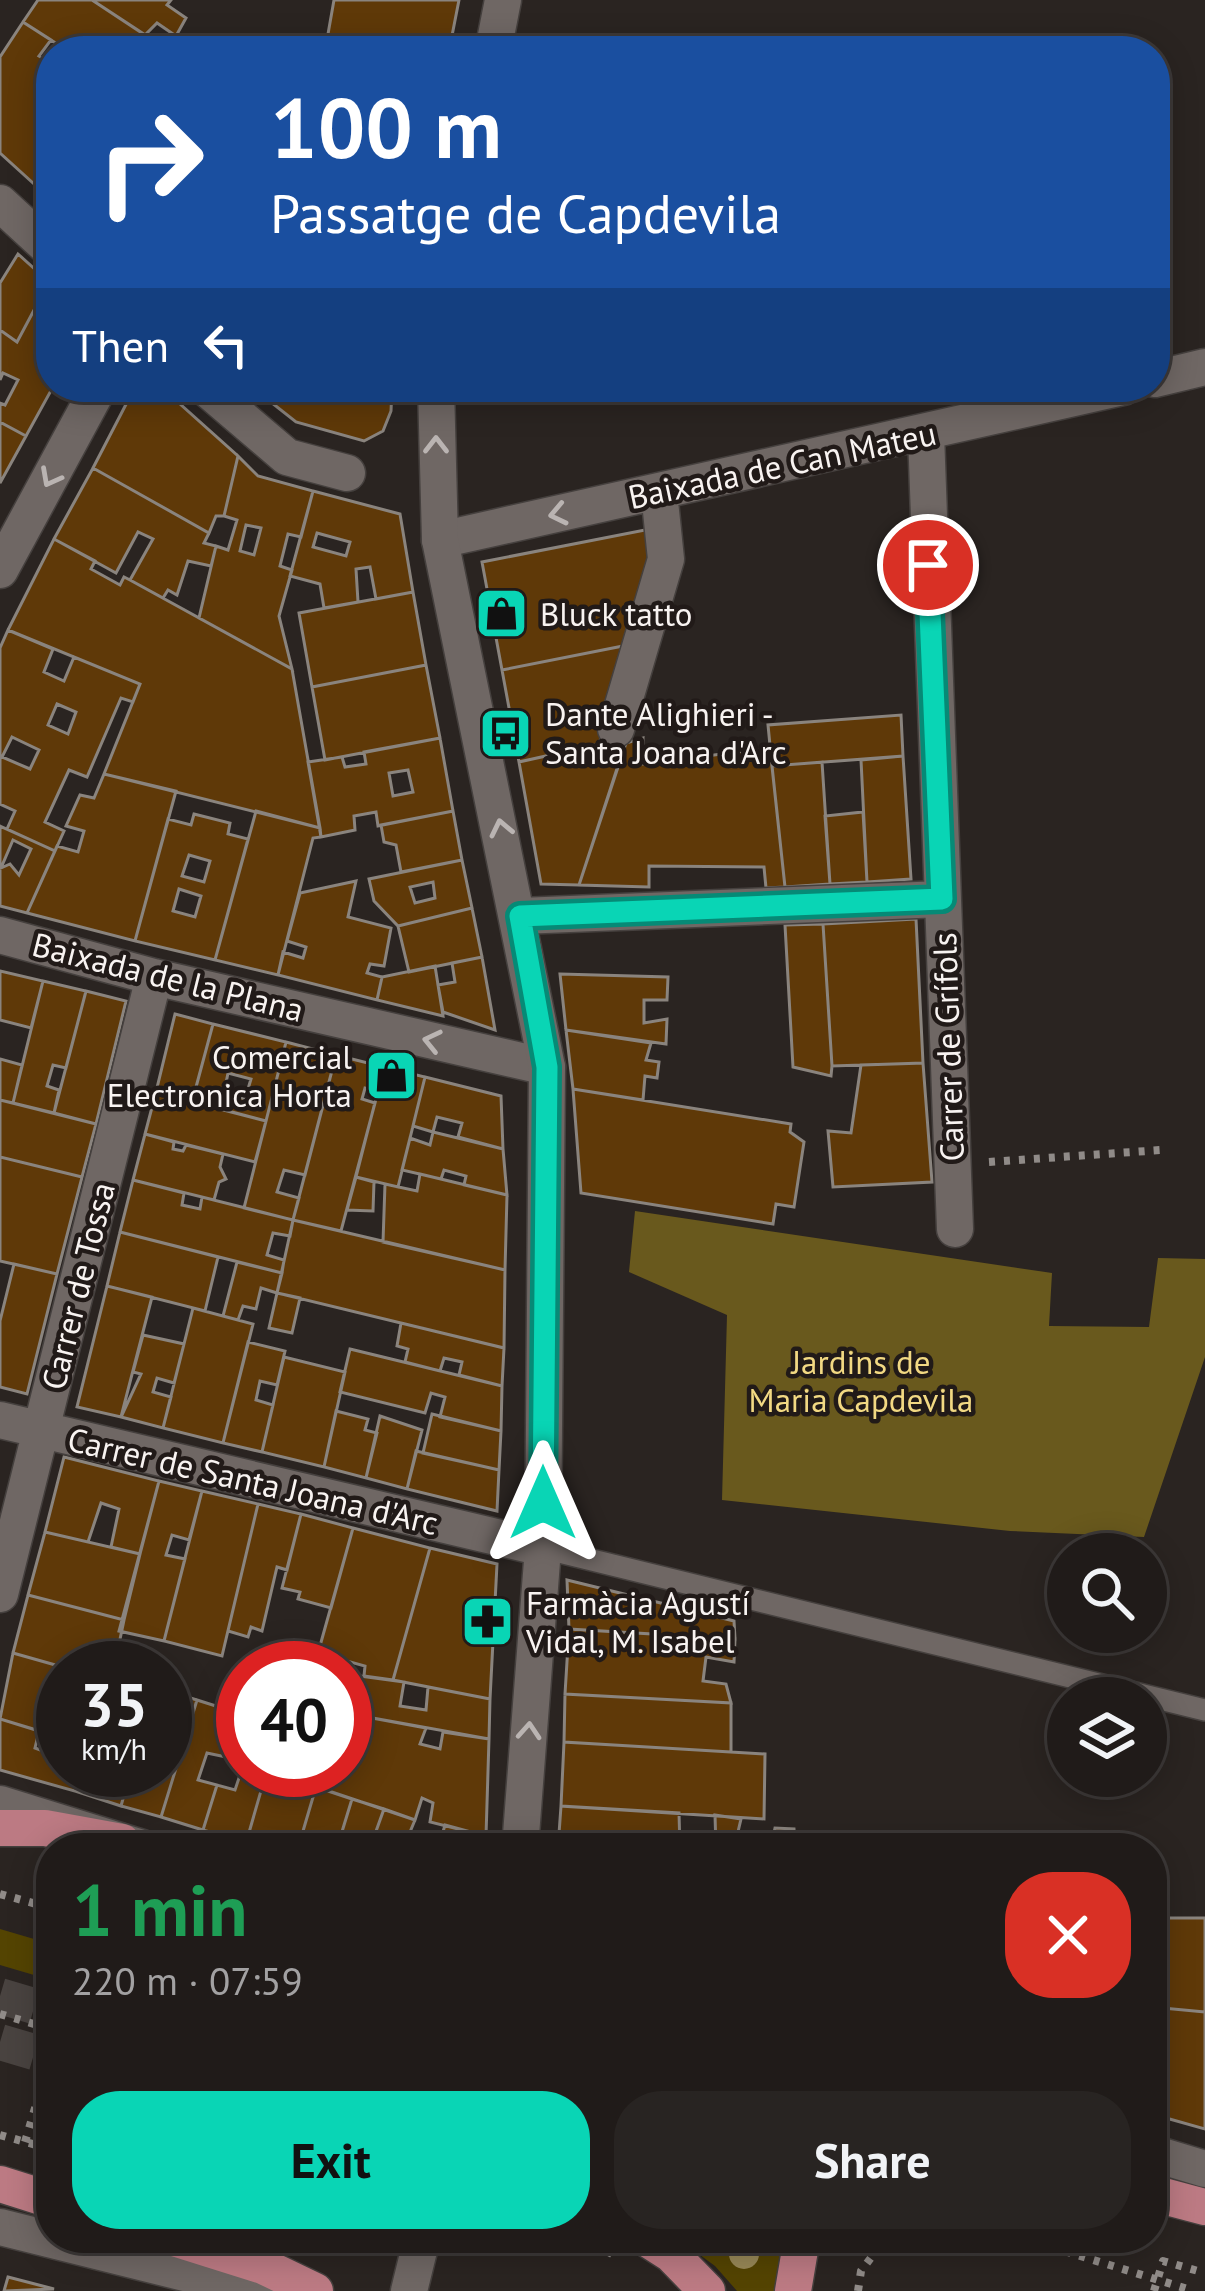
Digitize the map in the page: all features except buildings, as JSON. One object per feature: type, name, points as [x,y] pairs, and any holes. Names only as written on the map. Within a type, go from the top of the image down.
[{"type":"main road","points":[[0,1828],[71,1833]]},
{"type":"main road","points":[[0,2184],[36,2195]]},
{"type":"main road","points":[[1167,2197],[1205,2207]]},
{"type":"main road","points":[[222,2253],[315,2291]]},
{"type":"main road","points":[[669,2253],[707,2291]]},
{"type":"main road","points":[[793,2291],[799,2253]]},
{"type":"street","points":[[496,36],[503,0]]},
{"type":"street","points":[[0,203],[36,236]]},
{"type":"street","points":[[1170,375],[1205,367]]},
{"type":"street","points":[[0,570],[91,402]]},
{"type":"street","points":[[223,402],[287,457],[347,473]]},
{"type":"street","points":[[436,402],[440,540],[547,1067],[543,1548],[521,1833]]},
{"type":"street","name":"Baixada de Can Mateu","points":[[440,540],[1060,402]]},
{"type":"street","name":"Carrer de Grífols","points":[[926,434],[955,1229]]},
{"type":"street","points":[[616,729],[666,560],[658,492]]},
{"type":"street","points":[[520,916],[942,899]]},
{"type":"street","name":"Baixada de la Plana","points":[[0,935],[154,977],[547,1067]]},
{"type":"street","name":"Carrer de Tossa","points":[[0,1594],[154,977]]},
{"type":"street","name":"Carrer de Santa Joana d'Arc","points":[[0,1420],[543,1548]]},
{"type":"street","points":[[0,1804],[93,1833]]},
{"type":"street","points":[[1167,2158],[1205,2170]]},
{"type":"street","points":[[0,2227],[36,2236]]},
{"type":"street","points":[[104,2253],[257,2291]]},
{"type":"street","points":[[409,2291],[418,2253]]},
{"type":"lane","name":"Carrer de Santa Joana d'Arc","points":[[543,1548],[1205,1710]]},
{"type":"path","points":[[988,1162],[1161,1150]]},
{"type":"path","points":[[0,1894],[36,1904]]},
{"type":"path","points":[[0,2014],[36,2025]]},
{"type":"path","points":[[25,2142],[36,2105]]},
{"type":"path","points":[[0,2134],[36,2145]]},
{"type":"path","points":[[858,2291],[861,2271],[875,2253]]},
{"type":"path","points":[[1071,2253],[1194,2291]]},
{"type":"path","points":[[1154,2291],[1163,2261],[1205,2273]]},
{"type":"shaded area","points":[[0,1929],[36,1940],[36,1976],[0,1965]]},
{"type":"shaded area","points":[[697,2253],[791,2253],[783,2291],[737,2291]]},
{"type":"green space","name":"Jardins de Maria Capdevila","points":[[635,1211],[1052,1273],[1049,1326],[1149,1327],[1158,1258],[1205,1259],[1205,1357],[1145,1533],[1010,1531],[722,1500],[727,1315],[629,1272]]},
{"type":"tunnel","points":[[0,1996],[36,2007]]},
{"type":"tunnel","points":[[0,2042],[36,2053]]},
{"type":"place","name":"Bluck tatto","points":[[501,614]]},
{"type":"place","name":"Dante Alighieri - Santa Joana d'Arc","points":[[506,733]]},
{"type":"place","name":"Comercial Electronica Horta","points":[[391,1076]]},
{"type":"place","name":"Farmàcia Agustí Vidal, M. Isabel","points":[[487,1622]]},
{"type":"route","points":[[543,1503],[547,1067],[520,916],[942,899],[928,565]]}]
